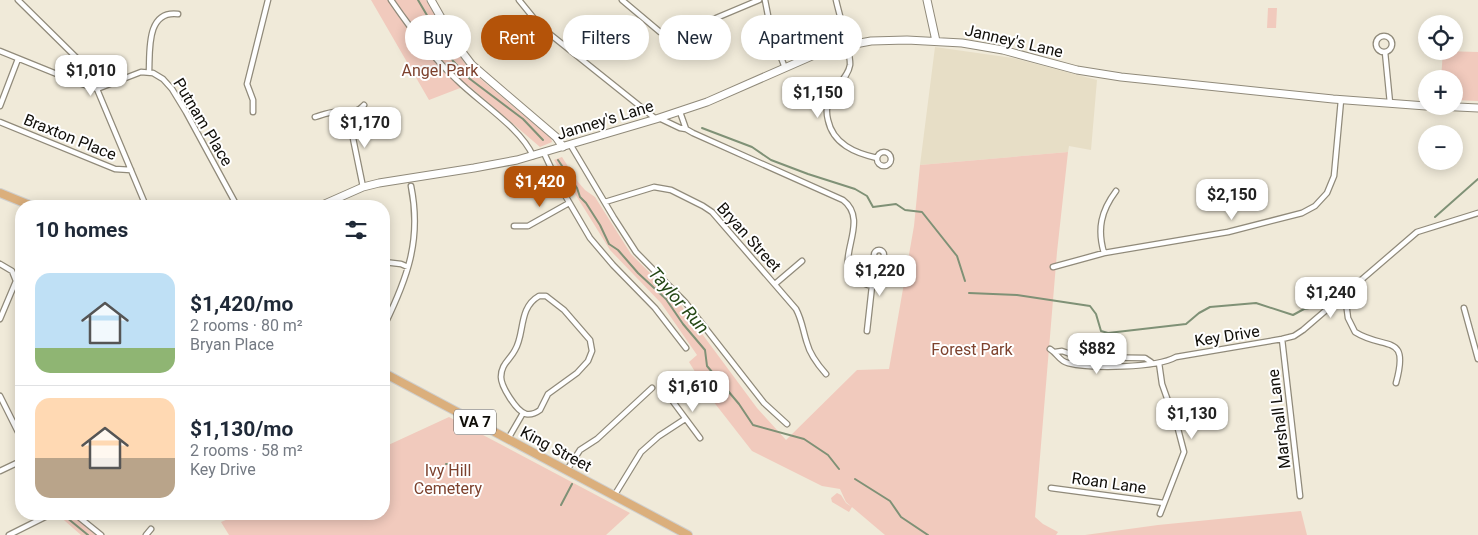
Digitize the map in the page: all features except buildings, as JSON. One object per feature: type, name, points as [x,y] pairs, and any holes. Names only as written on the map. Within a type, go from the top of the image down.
[{"type":"main road","points":[[431,0],[456,44],[472,65],[556,137],[563,147]]},
{"type":"main road","points":[[927,0],[936,41]]},
{"type":"main road","name":"Janney's Lane","points":[[862,43],[888,40],[972,44],[996,48],[1077,70],[1121,78],[1341,100],[1418,105]]},
{"type":"main road","name":"Janney's Lane","points":[[334,200],[363,188],[394,179],[474,168],[544,153],[680,112],[803,60]]},
{"type":"main road","points":[[1463,107],[1478,108]]},
{"type":"main road","points":[[0,193],[17,200]]},
{"type":"main road","name":"King Street","points":[[390,376],[688,535]]},
{"type":"street","points":[[18,0],[90,70],[144,200]]},
{"type":"street","points":[[253,112],[253,100],[248,84],[268,0]]},
{"type":"street","points":[[390,0],[434,59],[524,140],[533,156]]},
{"type":"street","points":[[519,0],[541,27],[657,119],[686,129],[844,200],[849,204],[855,217],[847,260],[848,269],[856,280],[872,286]]},
{"type":"street","points":[[622,0],[660,32],[668,36],[678,34],[759,0]]},
{"type":"street","points":[[765,0],[772,31],[785,68]]},
{"type":"street","points":[[836,0],[839,15]]},
{"type":"street","name":"Putnam Place","points":[[178,14],[171,13],[154,24],[149,72],[163,79],[172,89],[234,200]]},
{"type":"street","points":[[0,51],[78,83],[98,89],[137,73],[149,72]]},
{"type":"street","points":[[1385,52],[1390,103]]},
{"type":"street","points":[[0,106],[18,59]]},
{"type":"street","points":[[849,60],[850,66],[845,76],[829,99],[827,108],[828,121],[833,134],[840,143],[877,158]]},
{"type":"street","points":[[1053,267],[1104,253],[1228,232],[1302,213],[1315,206],[1327,193],[1334,176],[1341,100]]},
{"type":"street","points":[[315,117],[337,112],[348,114],[359,111],[364,106]]},
{"type":"street","points":[[680,112],[686,129]]},
{"type":"street","points":[[348,114],[363,188]]},
{"type":"street","name":"Braxton Place","points":[[0,122],[115,169],[131,170]]},
{"type":"street","points":[[570,144],[636,252],[685,302],[764,403],[787,424]]},
{"type":"street","points":[[544,153],[569,202],[600,251],[655,308],[686,348]]},
{"type":"street","points":[[390,314],[400,294],[414,248],[416,229],[415,204],[411,186]]},
{"type":"street","name":"Bryan Street","points":[[605,202],[654,187],[679,194],[708,209],[775,284],[799,314],[807,346],[817,364],[826,374]]},
{"type":"street","points":[[1104,253],[1100,235],[1100,224],[1116,191]]},
{"type":"street","points":[[514,226],[528,226],[569,202]]},
{"type":"street","name":"Key Drive","points":[[1159,363],[1176,357],[1282,340],[1294,336],[1418,232],[1478,213]]},
{"type":"street","points":[[867,331],[872,286],[878,259]]},
{"type":"street","points":[[775,284],[802,261]]},
{"type":"street","points":[[390,263],[408,267]]},
{"type":"street","points":[[0,264],[12,271],[15,276]]},
{"type":"street","points":[[0,319],[15,283]]},
{"type":"street","points":[[1345,295],[1348,318],[1355,332],[1388,344],[1399,352],[1401,366],[1396,383]]},
{"type":"street","points":[[539,296],[544,296],[564,310],[590,340],[592,350],[588,360],[577,373],[548,394],[540,410],[531,414],[523,413],[504,389],[501,377],[502,369],[504,363],[515,351],[521,323],[532,300],[539,296]]},
{"type":"street","points":[[1464,308],[1478,358]]},
{"type":"street","name":"Marshall Lane","points":[[1282,340],[1300,496]]},
{"type":"street","points":[[1151,362],[1142,366],[1079,365],[1059,359],[1053,351],[1079,357],[1145,358],[1151,362],[1159,363],[1162,384],[1184,452],[1160,514]]},
{"type":"street","points":[[567,470],[580,450],[597,439],[652,388]]},
{"type":"street","points":[[0,396],[1,402],[15,427]]},
{"type":"street","points":[[671,398],[700,438]]},
{"type":"street","points":[[508,439],[523,413]]},
{"type":"street","points":[[614,496],[641,452],[659,436],[686,419]]},
{"type":"street","points":[[0,471],[15,464]]},
{"type":"street","name":"Roan Lane","points":[[1051,488],[1164,503]]},
{"type":"street","points":[[9,535],[38,520]]},
{"type":"street","points":[[82,520],[101,535]]},
{"type":"street","points":[[146,535],[151,529]]},
{"type":"shaded area","points":[[935,47],[1013,58],[1097,80],[1091,150],[1069,146],[1068,152],[920,165]]},
{"type":"green space","name":"Angel Park","points":[[371,0],[426,0],[435,15],[405,15],[405,59]]},
{"type":"green space","points":[[1268,8],[1277,8],[1276,28],[1267,28]]},
{"type":"green space","points":[[1463,52],[1478,52],[1478,101],[1463,100],[1463,70],[1442,70],[1442,60],[1463,60]]},
{"type":"green space","name":"Angel Park","points":[[406,60],[462,60],[470,70],[551,138],[552,142],[540,147],[468,85],[429,100]]},
{"type":"green space","name":"Forest Park","points":[[1068,152],[1057,252],[1035,517],[1058,532],[1056,535],[885,535],[846,502],[840,489],[822,486],[752,451],[713,401],[689,362],[697,355],[661,303],[610,250],[554,160],[562,157],[578,182],[595,197],[631,254],[677,300],[757,408],[786,440],[857,370],[889,369],[914,226],[920,165]]},
{"type":"green space","name":"Ivy Hill Cemetery","points":[[449,417],[630,513],[606,535],[229,535],[221,522],[226,520],[390,520],[390,444]]},
{"type":"green space","points":[[837,493],[852,507],[849,512],[832,502],[831,498]]},
{"type":"green space","points":[[1301,511],[1307,535],[1085,535],[1158,525]]},
{"type":"green space","points":[[64,520],[77,520],[96,535],[81,535]]},
{"type":"waterway","name":"Taylor Run","points":[[418,0],[428,17],[439,29],[453,61],[470,79],[523,119],[543,140]]},
{"type":"waterway","points":[[702,128],[752,147],[771,160],[855,189],[867,196],[873,207],[896,204],[905,210],[922,212],[957,256],[965,281]]},
{"type":"waterway","name":"Taylor Run","points":[[558,160],[577,188],[580,197],[600,225],[609,244],[618,250],[638,273],[666,299],[683,324],[705,350],[707,366],[739,404],[753,425],[804,439],[828,455],[839,469]]},
{"type":"waterway","points":[[1435,217],[1478,179]]},
{"type":"waterway","points":[[969,293],[1017,295],[1090,306],[1096,314],[1101,331],[1108,333],[1186,324],[1210,307],[1256,303],[1293,315],[1304,309],[1321,306]]},
{"type":"waterway","name":"Taylor Run","points":[[855,479],[890,501],[901,517],[928,535]]},
{"type":"waterway","points":[[561,505],[572,484]]},
{"type":"waterway","points":[[70,520],[88,535]]}]
